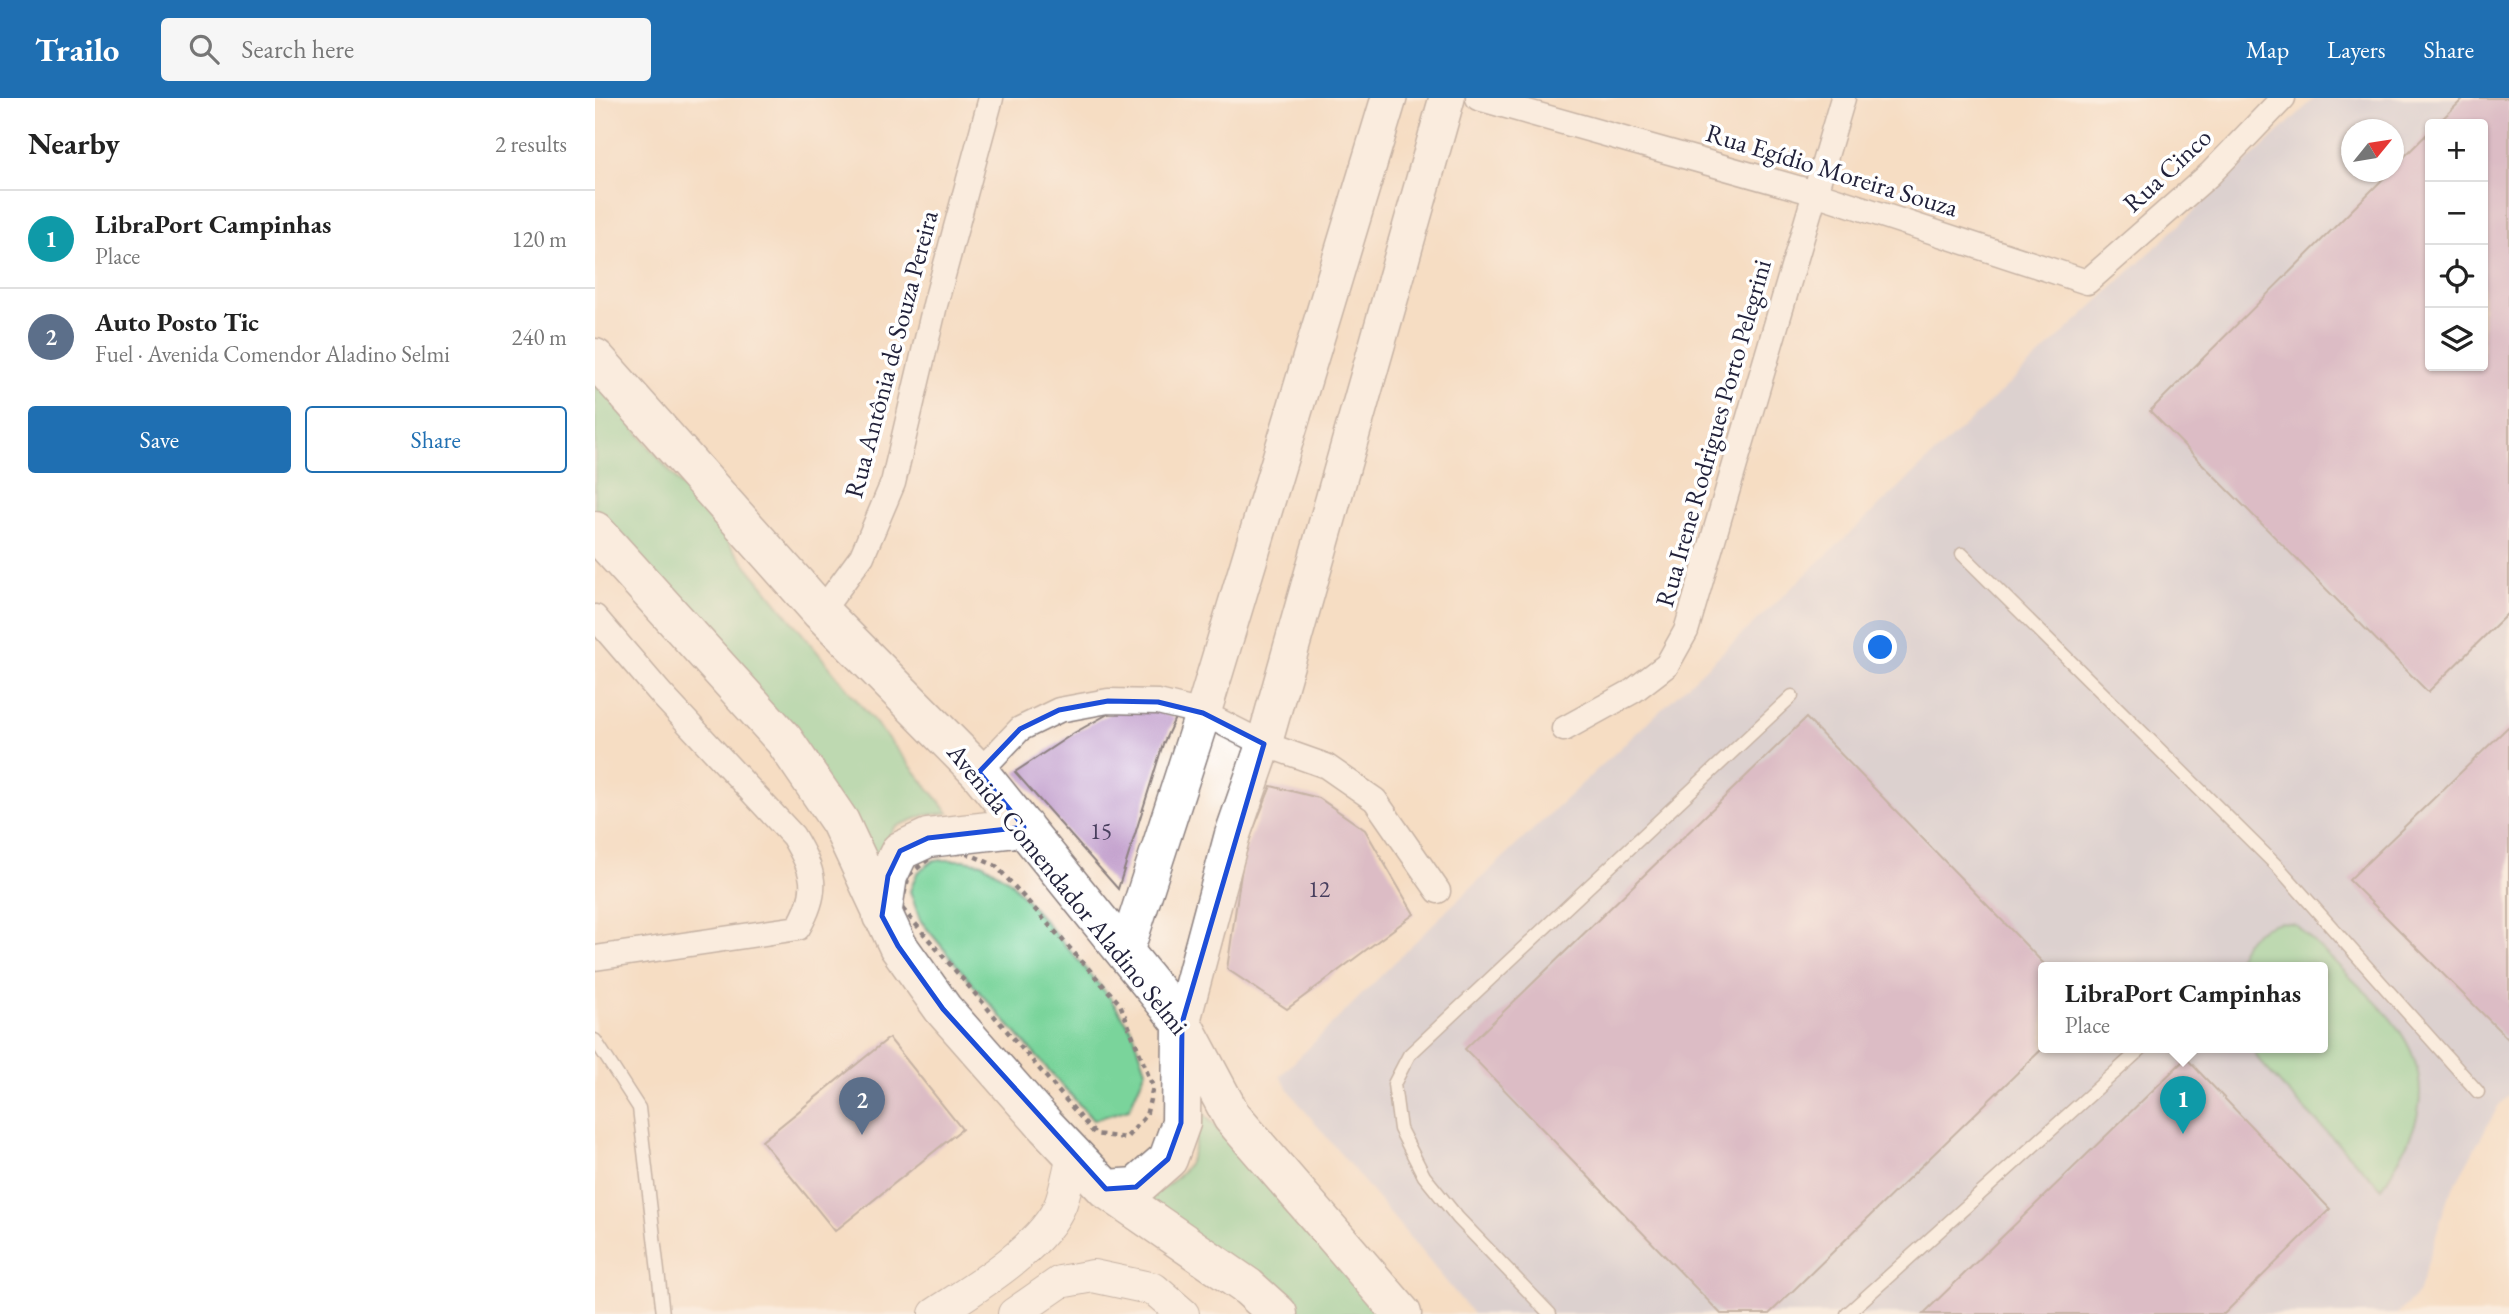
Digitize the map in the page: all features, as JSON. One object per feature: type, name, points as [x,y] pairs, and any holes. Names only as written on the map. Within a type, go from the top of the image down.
[{"type":"main road","points":[[1125,954],[1203,713],[1389,98]]},
{"type":"main road","points":[[1106,1189],[1136,1187],[1168,1159],[1181,1123],[1182,1023],[1233,836],[1264,744],[1447,98]]},
{"type":"main road","name":"Avenida Comendador Aladino Selmi","points":[[595,358],[821,612],[979,772],[1182,1023],[1232,1117],[1402,1314]]},
{"type":"main road","points":[[595,531],[784,740],[840,822],[898,946],[943,1009],[1106,1189],[1248,1287],[1278,1314]]},
{"type":"main road","points":[[882,916],[888,876],[899,850],[928,838],[1024,827]]},
{"type":"street","name":"Rua Antônia de Souza Pereira","points":[[821,612],[862,556],[893,483],[935,305],[991,98]]},
{"type":"street","name":"Rua Egídio Moreira Souza","points":[[1478,98],[1815,193],[2087,282]]},
{"type":"street","name":"Rua Irene Rodrigues Porto Pelegrini","points":[[1565,729],[1633,691],[1667,665],[1686,631],[1843,98]]},
{"type":"street","name":"Rua Cinco","points":[[2087,282],[2210,174],[2283,98]]},
{"type":"street","points":[[595,617],[662,695],[793,836],[805,857],[814,882],[810,908],[798,928],[595,958]]},
{"type":"street","points":[[979,772],[1020,729],[1059,710],[1108,701],[1158,702],[1203,713],[1264,744],[1326,766],[1375,800],[1437,891]]},
{"type":"street","points":[[935,1314],[990,1278],[1044,1231],[1060,1204],[1073,1155]]},
{"type":"street","points":[[1014,1314],[1060,1282],[1093,1276],[1154,1289],[1183,1314]]},
{"type":"lane","points":[[1962,554],[2279,868],[2478,1092]]},
{"type":"lane","points":[[1550,1314],[1458,1218],[1424,1176],[1400,1129],[1394,1084],[1409,1055],[1792,696]]},
{"type":"lane","points":[[595,1042],[639,1108],[663,1314]]},
{"type":"lane","points":[[1847,1314],[2136,1053]]},
{"type":"path","points":[[936,853],[967,853],[996,866],[1029,903],[1120,1004],[1153,1087],[1146,1116],[1126,1138],[1095,1134],[901,907],[909,875],[936,853]]},
{"type":"highlighted area","points":[[1108,701],[1158,702],[1203,713],[1264,744],[1182,1023],[1181,1123],[1168,1159],[1136,1187],[1106,1189],[943,1009],[898,946],[882,916],[888,876],[900,851],[928,838],[1024,827],[979,772],[1020,729],[1059,710]]},
{"type":"shaded area","points":[[2315,98],[2509,98],[2509,1095],[2499,1105],[2448,1197],[2418,1294],[2397,1314],[1473,1314],[1296,1100],[1280,1076],[1446,911]]},
{"type":"green space","points":[[595,380],[949,813],[925,815],[895,827],[872,860],[595,514]]},
{"type":"green space","points":[[934,860],[982,863],[1010,881],[1108,995],[1133,1032],[1146,1070],[1129,1109],[1093,1120],[975,987],[920,920],[910,891],[917,873]]},
{"type":"green space","points":[[2272,924],[2295,924],[2390,1018],[2410,1050],[2417,1067],[2420,1086],[2417,1118],[2404,1150],[2382,1189],[2283,1087],[2255,1053],[2328,1053],[2328,962],[2237,962],[2250,937]]},
{"type":"green space","points":[[1199,1108],[1381,1314],[1294,1314],[1149,1198],[1176,1178],[1189,1162],[1196,1140]]},
{"type":"building","points":[[2464,98],[2509,98],[2509,612],[2428,692],[2150,411],[2380,182],[2404,182],[2404,157],[2425,136],[2425,371],[2488,371],[2488,119],[2442,119]]},
{"type":"building","points":[[1119,708],[1152,709],[1175,718],[1163,744],[1118,889],[1015,772],[1074,733]]},
{"type":"building","points":[[1806,718],[2042,962],[2038,962],[2038,1053],[1769,1314],[1721,1314],[1465,1049]]},
{"type":"building","points":[[2509,726],[2509,1040],[2349,880]]},
{"type":"building","points":[[1271,786],[1319,798],[1365,830],[1414,914],[1287,1009],[1227,969],[1244,853]]},
{"type":"building","points":[[889,1038],[962,1129],[835,1231],[762,1141]]},
{"type":"building","points":[[2186,1058],[2330,1209],[2224,1314],[1923,1314]]},
{"type":"place","name":"LibraPort Campinhas","points":[[2183,1134]]},
{"type":"place","name":"Auto Posto Tic","points":[[862,1135]]}]
